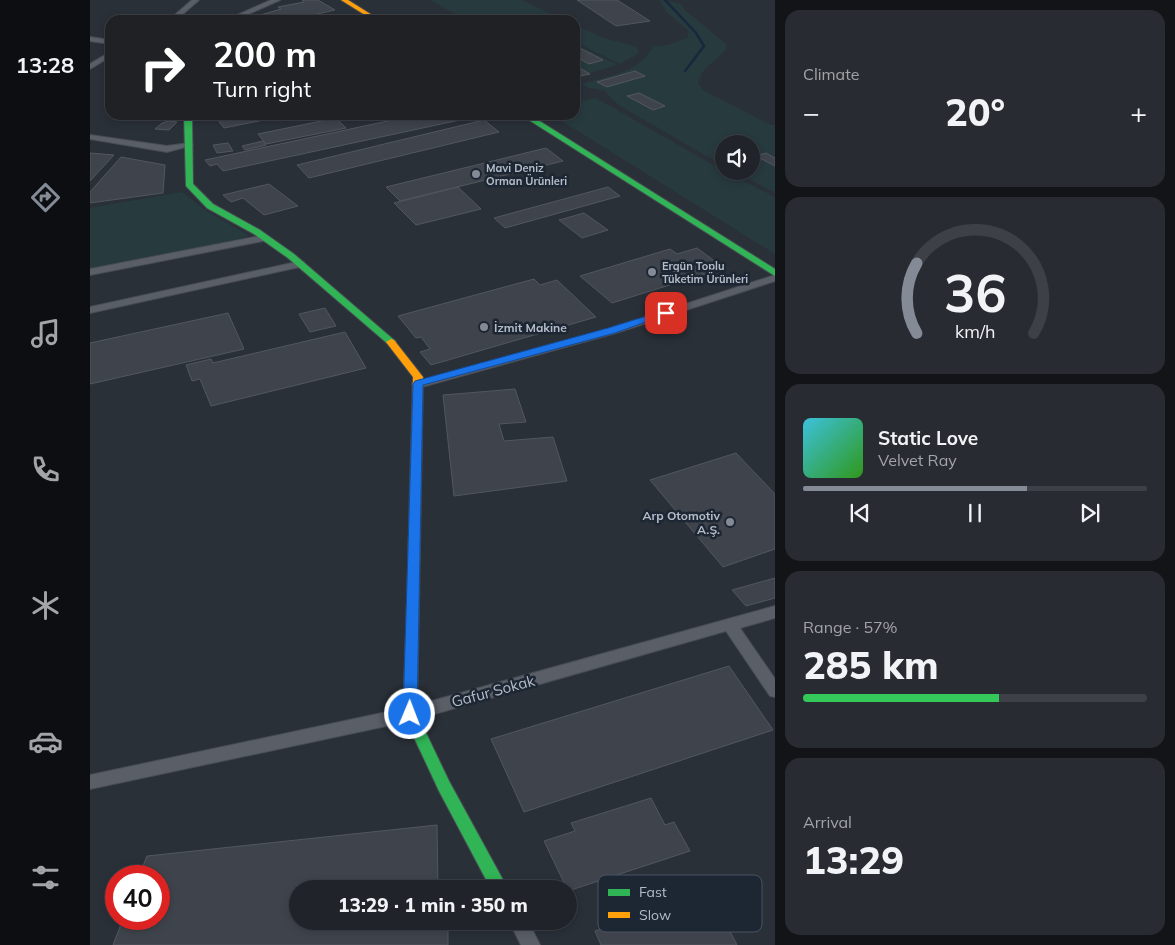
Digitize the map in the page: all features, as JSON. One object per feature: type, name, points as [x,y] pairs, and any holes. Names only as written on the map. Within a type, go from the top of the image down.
[{"type":"street","points":[[178,15],[196,0]]},
{"type":"street","points":[[241,15],[277,0]]},
{"type":"street","points":[[335,0],[360,15]]},
{"type":"street","points":[[344,0],[369,15]]},
{"type":"street","points":[[90,39],[105,41]]},
{"type":"street","points":[[90,66],[105,57]]},
{"type":"street","points":[[188,120],[189,184],[194,193],[213,209],[265,238],[301,264],[391,342],[410,364],[418,377],[410,714],[444,786],[495,880]]},
{"type":"street","points":[[533,120],[775,273]]},
{"type":"street","points":[[543,120],[775,265]]},
{"type":"street","points":[[90,137],[167,149],[190,145]]},
{"type":"street","points":[[90,272],[265,238]]},
{"type":"street","points":[[90,310],[301,264]]},
{"type":"street","points":[[418,384],[612,330],[775,278]]},
{"type":"street","name":"Gafur Sokak","points":[[90,782],[410,714],[775,612]]},
{"type":"street","points":[[730,625],[775,691]]},
{"type":"street","points":[[523,930],[531,945]]},
{"type":"green space","points":[[430,0],[522,0],[554,15],[456,15]]},
{"type":"green space","points":[[660,0],[680,3],[686,11],[726,44],[726,49],[706,68],[700,77],[698,83],[703,90],[771,125],[775,125],[775,193],[751,180],[760,180],[760,135],[715,135],[715,161],[620,106],[603,90],[589,88],[581,84],[613,76],[632,68],[647,55],[653,46],[668,45],[687,38],[689,31],[666,12]]},
{"type":"green space","points":[[580,27],[604,38],[634,46],[639,50],[638,54],[620,64],[580,44]]},
{"type":"green space","points":[[580,46],[618,65],[580,76]]},
{"type":"green space","points":[[596,98],[715,166],[715,180],[742,180],[775,197],[775,254],[560,120],[580,120],[580,101]]},
{"type":"green space","points":[[182,192],[205,210],[248,235],[124,265],[90,269],[90,208]]},
{"type":"building","points":[[302,0],[318,0],[335,10],[313,15],[260,15],[281,9],[278,7],[304,2]]},
{"type":"building","points":[[577,0],[617,0],[650,21],[616,26]]},
{"type":"building","points":[[580,48],[603,60],[589,64],[580,59]]},
{"type":"building","points":[[580,68],[590,74],[580,76]]},
{"type":"building","points":[[635,71],[645,76],[607,87],[597,82]]},
{"type":"building","points":[[639,93],[665,106],[653,110],[627,96]]},
{"type":"building","points":[[218,120],[264,120],[224,128]]},
{"type":"building","points":[[326,120],[338,120],[346,128],[266,144],[258,134]]},
{"type":"building","points":[[393,120],[460,120],[223,171],[217,164],[210,166],[205,160]]},
{"type":"building","points":[[484,120],[499,132],[309,178],[297,165]]},
{"type":"building","points":[[168,121],[177,122],[169,130],[155,129],[162,123]]},
{"type":"building","points":[[263,141],[266,145],[245,150],[242,146]]},
{"type":"building","points":[[228,143],[233,151],[217,153],[213,145]]},
{"type":"building","name":"Mavi Deniz Orman Ürünleri","points":[[546,148],[563,161],[400,201],[386,187]]},
{"type":"building","points":[[90,153],[114,155],[90,181]]},
{"type":"building","points":[[766,153],[775,158],[775,166],[760,158],[760,155]]},
{"type":"building","points":[[121,157],[165,165],[163,193],[90,203],[90,192]]},
{"type":"building","points":[[269,184],[298,206],[264,215],[243,198],[231,202],[223,195]]},
{"type":"building","points":[[458,187],[481,209],[416,225],[394,203]]},
{"type":"building","points":[[608,187],[620,196],[505,228],[494,218]]},
{"type":"building","points":[[584,213],[608,230],[582,238],[559,220]]},
{"type":"building","name":"Ergün Toplu Tüketim Ürünleri","points":[[697,248],[724,268],[612,303],[580,276],[670,249],[677,254]]},
{"type":"building","name":"İzmit Makine","points":[[534,279],[540,285],[557,280],[596,317],[431,365],[420,352],[430,349],[421,337],[416,338],[398,316]]},
{"type":"building","points":[[325,308],[336,326],[310,332],[299,314]]},
{"type":"building","points":[[228,313],[244,349],[90,384],[90,343]]},
{"type":"building","points":[[345,332],[366,368],[211,406],[200,379],[192,381],[186,365],[211,359],[213,363]]},
{"type":"building","points":[[515,389],[526,422],[499,424],[504,441],[553,437],[567,481],[454,496],[443,395]]},
{"type":"building","name":"Arp Otomotiv A.Ş.","points":[[736,453],[775,494],[775,549],[723,567],[650,480]]},
{"type":"building","points":[[775,578],[775,598],[746,606],[732,590]]},
{"type":"building","points":[[729,666],[773,730],[524,812],[491,739]]},
{"type":"building","points":[[651,798],[665,825],[674,822],[690,851],[617,875],[598,875],[598,881],[577,888],[577,880],[563,880],[544,841],[575,831],[571,823]]},
{"type":"building","points":[[437,825],[438,880],[289,880],[289,930],[448,930],[448,945],[113,945],[119,930],[170,930],[170,865],[143,865],[147,856]]},
{"type":"building","points":[[595,931],[730,932],[737,945],[601,945]]},
{"type":"waterway","points":[[665,0],[696,33],[704,46],[685,71]]},
{"type":"traffic: fast","points":[[188,120],[189,184],[210,206],[257,232],[291,256],[391,342]]},
{"type":"traffic: fast","points":[[533,120],[775,273]]},
{"type":"traffic: fast","points":[[413,601],[410,714],[444,786],[495,880]]},
{"type":"traffic: slow","points":[[344,0],[369,15]]},
{"type":"traffic: slow","points":[[391,342],[418,377],[413,601]]},
{"type":"place","name":"Mavi Deniz Orman Ürünleri","points":[[476,174]]},
{"type":"place","name":"Ergün Toplu Tüketim Ürünleri","points":[[652,272]]},
{"type":"place","name":"İzmit Makine","points":[[484,327]]},
{"type":"place","name":"Arp Otomotiv A.Ş.","points":[[730,522]]},
{"type":"route","points":[[410,714],[414,483],[418,384],[666,313]]}]
